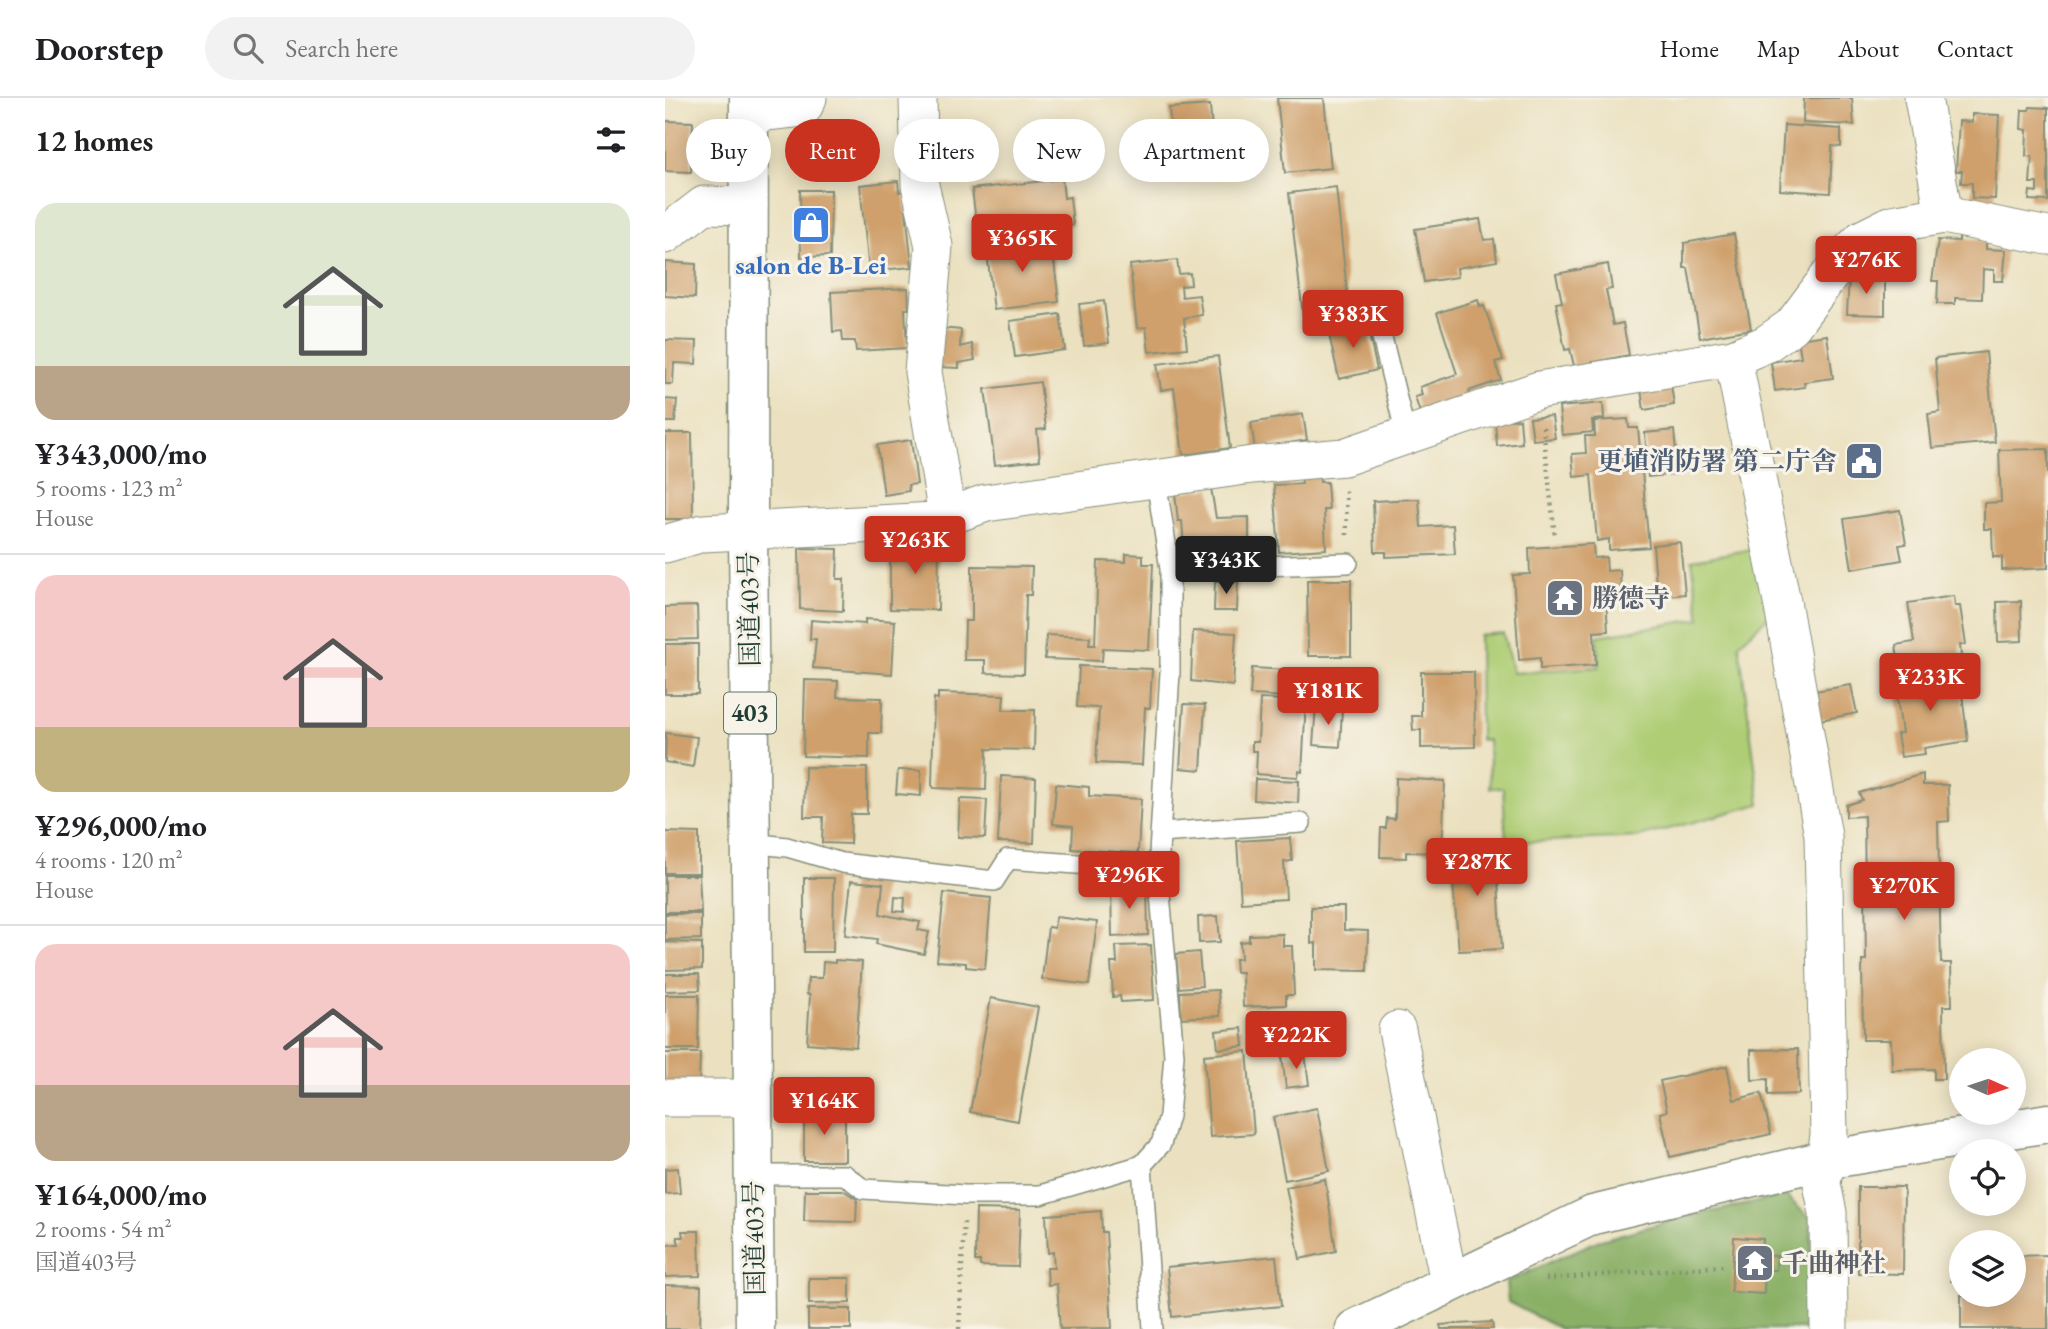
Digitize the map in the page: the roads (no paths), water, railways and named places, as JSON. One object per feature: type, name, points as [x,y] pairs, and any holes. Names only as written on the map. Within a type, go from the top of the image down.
[{"type":"main road","name":"国道403号","points":[[749,106],[748,529],[755,1329]]},
{"type":"main road","points":[[1355,1329],[1593,1215],[1825,1160],[2048,1124]]},
{"type":"street","points":[[749,106],[803,108],[808,98]]},
{"type":"street","points":[[919,98],[920,185],[934,246],[923,372],[947,516]]},
{"type":"street","points":[[1923,98],[1944,215]]},
{"type":"street","points":[[665,234],[704,205],[749,206]]},
{"type":"street","points":[[665,544],[703,533],[748,529],[935,521],[986,502],[1252,465],[1344,457],[1539,390],[1733,358],[1766,344],[1792,326],[1842,259],[1862,239],[1892,224],[1944,215],[2048,236]]},
{"type":"street","points":[[1733,358],[1783,607],[1823,836],[1829,1135],[1822,1184],[1828,1213],[1829,1329]]},
{"type":"street","points":[[1397,1030],[1449,1283]]},
{"type":"street","points":[[665,1098],[753,1098]]},
{"type":"lane","points":[[1374,305],[1406,435]]},
{"type":"lane","points":[[754,1175],[845,1175],[863,1189],[965,1195],[1039,1195],[1142,1165],[1161,1144],[1169,1116],[1174,1055],[1158,870],[1170,672],[1170,569],[1156,480]]},
{"type":"lane","points":[[1170,569],[1348,563]]},
{"type":"lane","points":[[1160,832],[1301,823]]},
{"type":"lane","points":[[751,842],[787,847],[842,863],[995,881],[1008,859],[1158,870]]},
{"type":"lane","points":[[1142,1165],[1153,1329]]},
{"type":"place","name":"salon de B-Lei","points":[[811,225]]},
{"type":"place","name":"更埴消防署 第二庁舎","points":[[1864,461]]},
{"type":"place","name":"勝德寺","points":[[1565,598]]},
{"type":"place","name":"千曲神社","points":[[1755,1263]]}]
